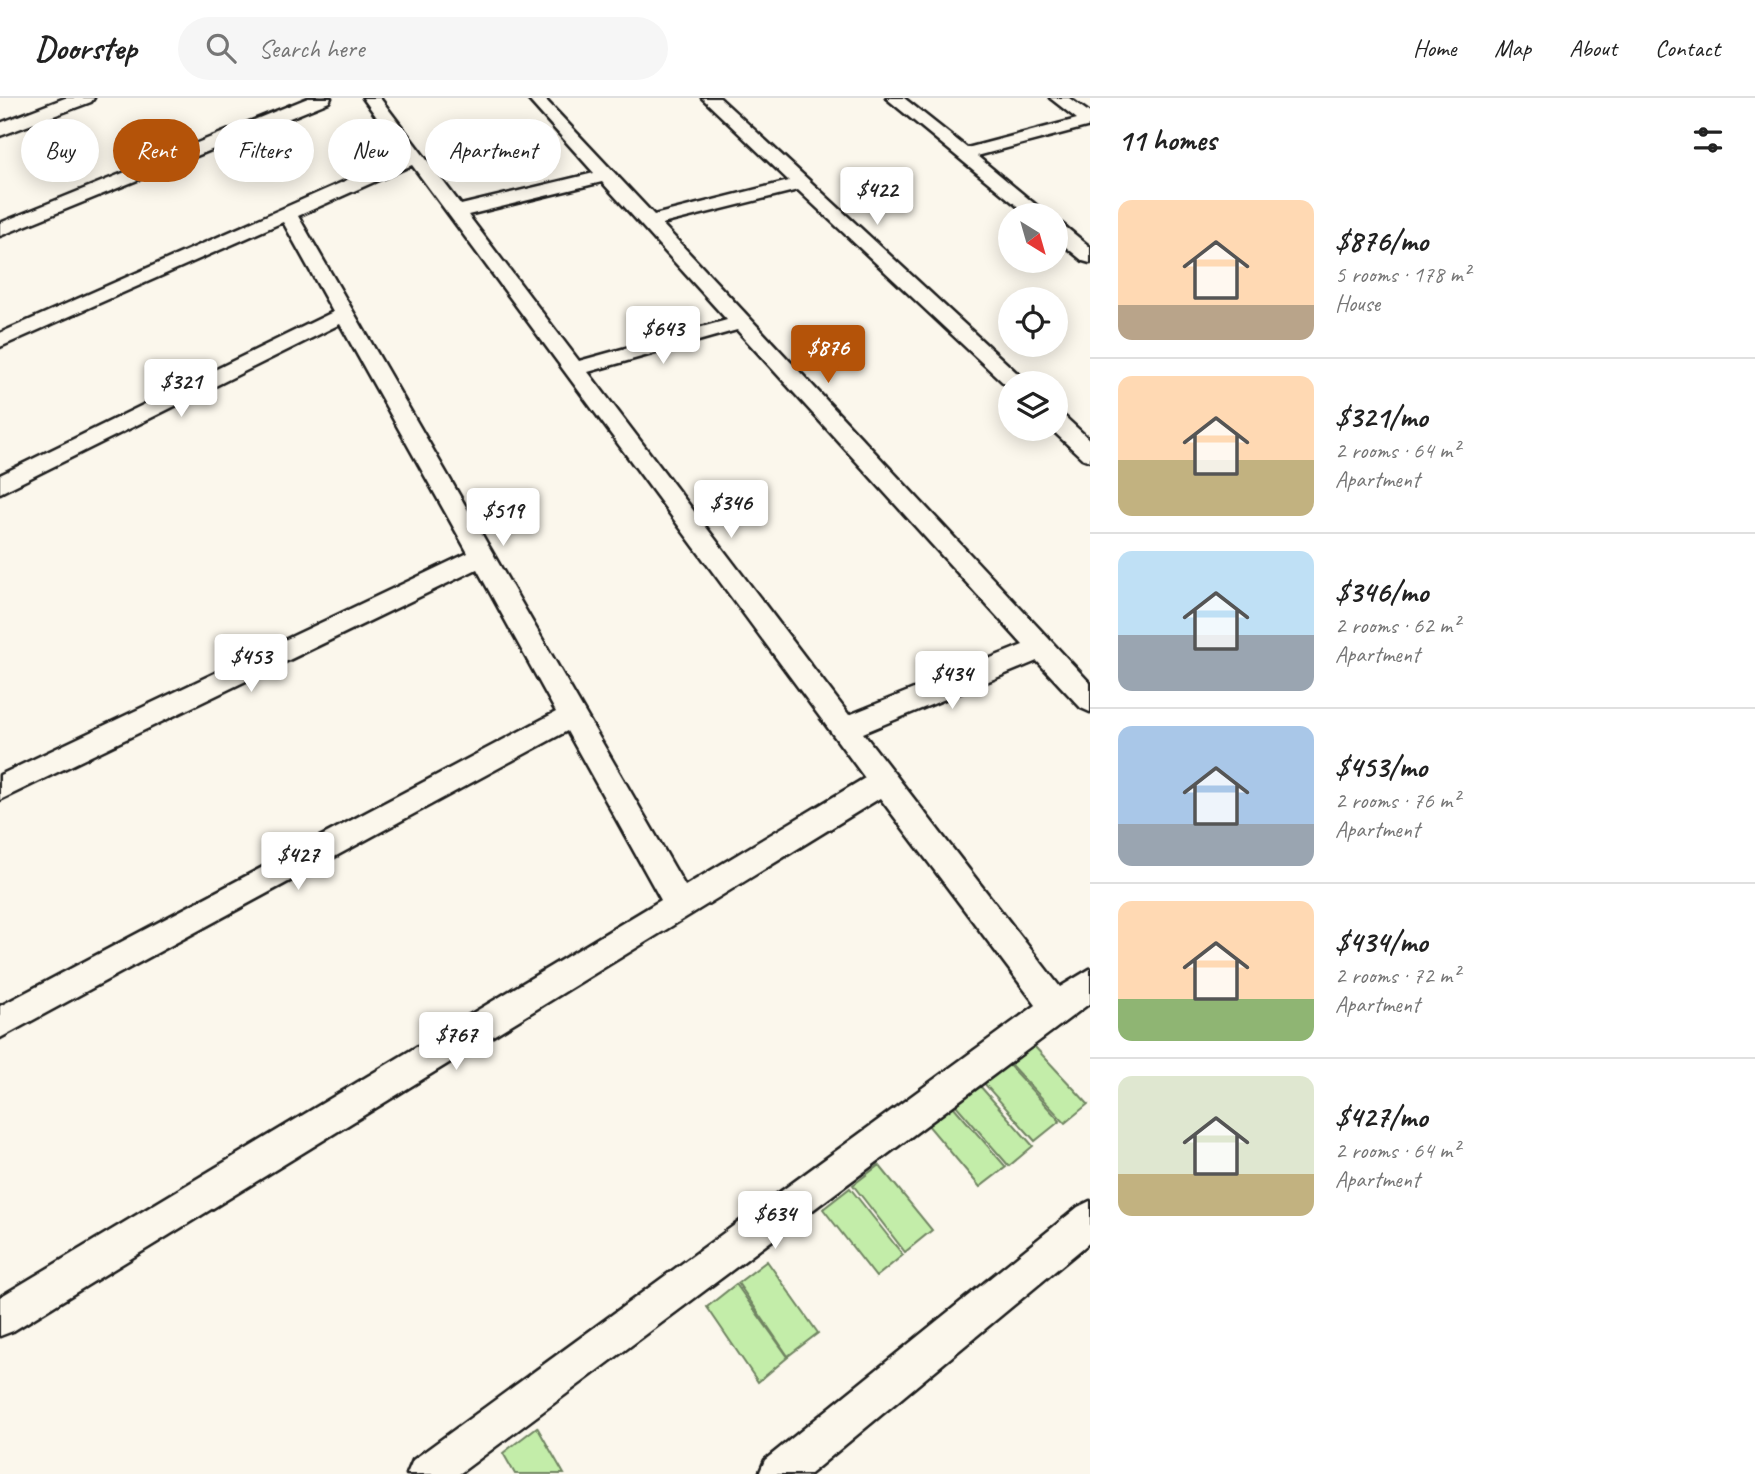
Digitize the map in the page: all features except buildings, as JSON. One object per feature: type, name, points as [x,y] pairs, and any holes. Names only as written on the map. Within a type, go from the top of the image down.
[{"type":"street","points":[[0,130],[84,98]]},
{"type":"street","points":[[0,230],[323,98]]},
{"type":"street","points":[[370,98],[844,729],[1057,1007]]},
{"type":"street","points":[[535,98],[1090,701]]},
{"type":"street","points":[[710,98],[1004,371]]},
{"type":"street","points":[[894,98],[1024,203]]},
{"type":"street","points":[[1058,98],[1090,121]]},
{"type":"street","points":[[965,154],[1090,121]]},
{"type":"street","points":[[0,341],[414,157]]},
{"type":"street","points":[[456,212],[607,176]]},
{"type":"street","points":[[649,222],[800,184]]},
{"type":"street","points":[[287,214],[680,905]]},
{"type":"street","points":[[1068,239],[1090,257]]},
{"type":"street","points":[[0,485],[344,314]]},
{"type":"street","points":[[574,369],[742,322]]},
{"type":"street","points":[[1068,432],[1090,453]]},
{"type":"street","points":[[0,788],[481,557]]},
{"type":"street","points":[[844,729],[1042,648]]},
{"type":"street","points":[[0,1023],[572,716]]},
{"type":"street","points":[[0,1318],[884,780]]},
{"type":"street","points":[[427,1474],[1090,984]]},
{"type":"street","points":[[779,1474],[1090,1219]]},
{"type":"green space","points":[[1034,1046],[1088,1104],[1065,1123],[1010,1064]]},
{"type":"green space","points":[[1006,1062],[1060,1121],[1035,1141],[982,1081]]},
{"type":"green space","points":[[980,1086],[1033,1146],[1009,1166],[955,1104]]},
{"type":"green space","points":[[953,1106],[1006,1167],[980,1187],[927,1124]]},
{"type":"green space","points":[[879,1165],[932,1230],[905,1252],[853,1185]]},
{"type":"green space","points":[[850,1188],[903,1255],[876,1277],[823,1209]]},
{"type":"green space","points":[[767,1261],[818,1333],[788,1356],[738,1283]]},
{"type":"green space","points":[[736,1284],[788,1357],[758,1382],[707,1307]]},
{"type":"green space","points":[[537,1427],[564,1474],[515,1474],[503,1453]]}]
